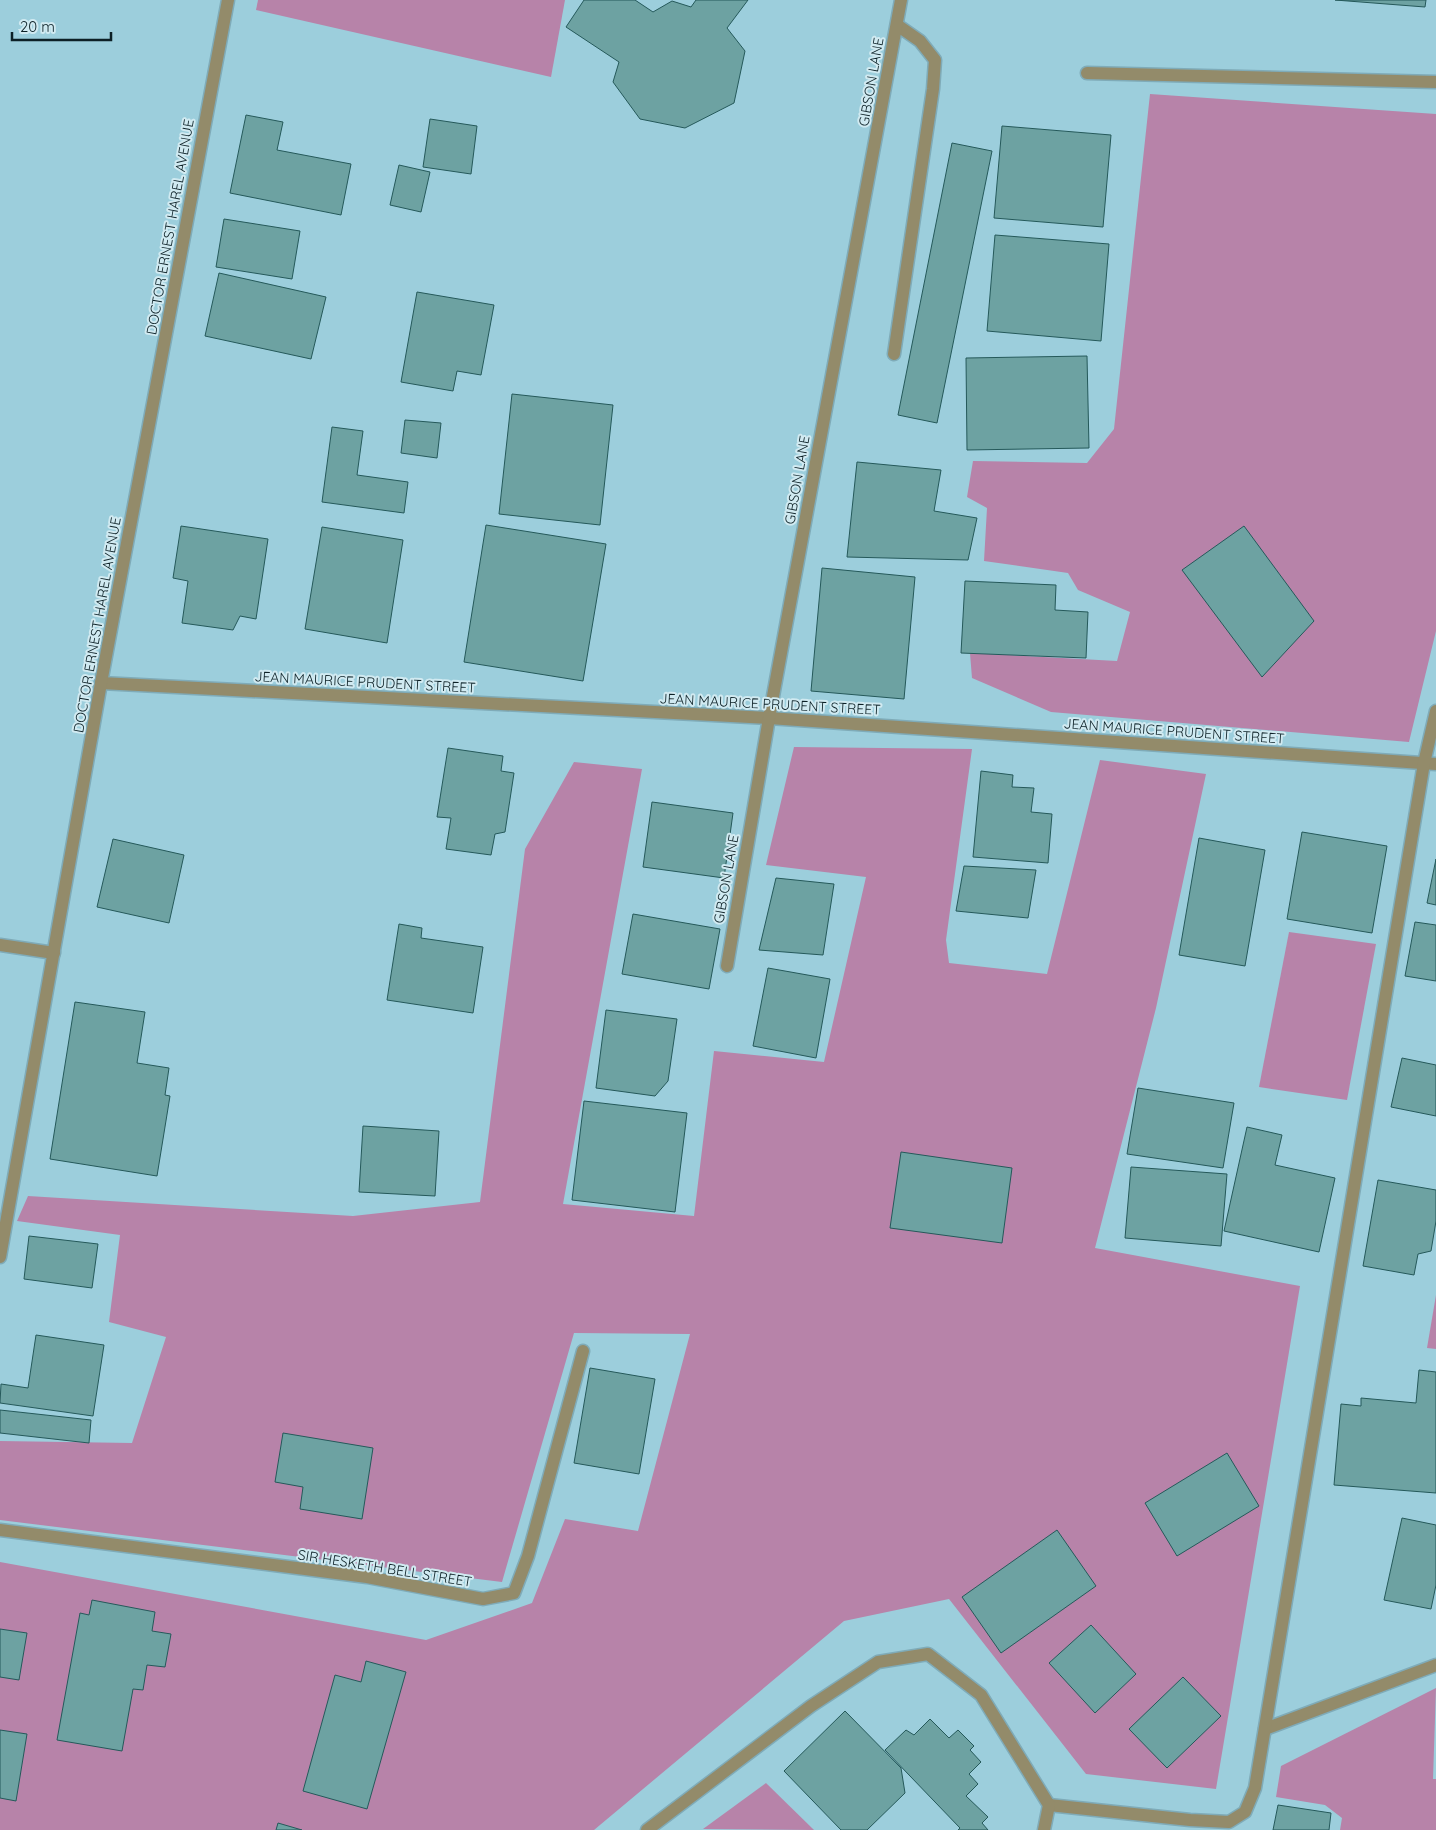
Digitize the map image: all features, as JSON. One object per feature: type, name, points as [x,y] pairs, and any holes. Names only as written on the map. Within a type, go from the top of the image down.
[{"type":"street","name":"DOCTOR ERNEST HAREL AVENUE","points":[[0,1257],[101,683],[228,0]]},
{"type":"street","name":"GIBSON LANE","points":[[726,966],[769,718],[901,0]]},
{"type":"street","points":[[894,354],[933,90],[935,60],[920,41],[896,25]]},
{"type":"street","points":[[1087,73],[1436,82]]},
{"type":"street","name":"JEAN MAURICE PRUDENT STREET","points":[[101,683],[769,718],[1430,764]]},
{"type":"street","points":[[1049,1805],[1190,1820],[1229,1822],[1245,1812],[1255,1788],[1430,764],[1436,711]]},
{"type":"street","points":[[0,945],[54,953]]},
{"type":"street","name":"SIR HESKETH BELL STREET","points":[[0,1530],[367,1577],[483,1599],[514,1593],[528,1556],[583,1351]]},
{"type":"street","points":[[647,1830],[811,1706],[878,1662],[928,1654],[981,1695],[1049,1805],[1044,1830]]},
{"type":"street","points":[[1265,1729],[1436,1665]]},
{"type":"shaded area","points":[[258,0],[565,0],[551,77],[256,10]]},
{"type":"shaded area","points":[[1150,94],[1436,114],[1436,631],[1409,742],[1051,712],[972,678],[970,653],[1117,661],[1130,612],[1078,590],[1068,573],[984,561],[987,508],[967,497],[973,461],[1087,463],[1114,429]]},
{"type":"shaded area","points":[[794,747],[972,749],[946,940],[949,963],[1047,974],[1100,760],[1206,774],[1156,1008],[1095,1248],[1300,1286],[1216,1789],[1086,1774],[949,1599],[844,1621],[594,1830],[0,1830],[0,1562],[426,1640],[532,1603],[565,1519],[638,1531],[690,1334],[574,1333],[502,1582],[0,1520],[0,1441],[132,1443],[166,1337],[109,1322],[120,1235],[17,1221],[28,1196],[353,1216],[480,1202],[525,849],[574,762],[642,769],[563,1204],[694,1216],[714,1051],[824,1062],[866,877],[766,865]]},
{"type":"shaded area","points":[[1289,932],[1376,944],[1347,1100],[1259,1087]]},
{"type":"shaded area","points":[[1436,1295],[1436,1349],[1427,1348]]},
{"type":"shaded area","points":[[1436,1688],[1433,1779],[1436,1779],[1436,1830],[1340,1830],[1342,1818],[1325,1805],[1276,1797],[1281,1766]]},
{"type":"shaded area","points":[[766,1783],[814,1830],[703,1829]]},
{"type":"building","points":[[584,0],[635,0],[653,12],[672,1],[691,7],[696,0],[748,0],[727,28],[745,51],[734,103],[685,128],[640,119],[613,82],[619,62],[566,27]]},
{"type":"building","points":[[1335,0],[1426,0],[1425,7]]},
{"type":"building","points":[[246,115],[283,122],[277,150],[351,164],[341,215],[230,193]]},
{"type":"building","points":[[430,119],[477,126],[471,174],[423,167]]},
{"type":"building","points":[[1002,126],[1111,135],[1103,227],[994,218]]},
{"type":"building","points":[[952,143],[992,151],[937,423],[898,415]]},
{"type":"building","points":[[399,165],[430,172],[421,212],[390,205]]},
{"type":"building","points":[[224,219],[300,231],[292,279],[216,267]]},
{"type":"building","points":[[995,235],[1109,244],[1101,341],[987,331]]},
{"type":"building","points":[[219,273],[326,297],[311,359],[205,336]]},
{"type":"building","points":[[417,292],[494,305],[481,375],[457,371],[453,391],[401,382]]},
{"type":"building","points":[[1087,356],[1089,448],[967,450],[966,358]]},
{"type":"building","points":[[512,394],[613,405],[600,525],[499,514]]},
{"type":"building","points":[[405,420],[441,423],[437,458],[401,453]]},
{"type":"building","points":[[332,427],[363,431],[357,475],[408,482],[404,513],[322,502]]},
{"type":"building","points":[[857,462],[941,470],[934,511],[977,518],[968,560],[847,557]]},
{"type":"building","points":[[486,525],[606,544],[583,681],[464,662]]},
{"type":"building","points":[[181,526],[268,539],[256,619],[240,616],[233,630],[182,623],[188,581],[173,578]]},
{"type":"building","points":[[1244,526],[1314,621],[1262,677],[1182,570]]},
{"type":"building","points":[[322,527],[403,540],[387,643],[305,629]]},
{"type":"building","points":[[822,568],[915,577],[904,699],[811,691]]},
{"type":"building","points":[[965,581],[1056,585],[1055,610],[1088,612],[1086,658],[961,653]]},
{"type":"building","points":[[448,748],[503,756],[501,771],[514,773],[505,832],[495,834],[491,855],[446,849],[451,818],[437,817]]},
{"type":"building","points":[[981,771],[1013,775],[1012,787],[1034,788],[1031,812],[1052,814],[1048,863],[973,857]]},
{"type":"building","points":[[652,802],[733,813],[724,878],[643,867]]},
{"type":"building","points":[[1302,832],[1387,846],[1372,933],[1287,919]]},
{"type":"building","points":[[1199,838],[1265,850],[1245,966],[1179,955]]},
{"type":"building","points":[[113,839],[184,855],[169,923],[97,907]]},
{"type":"building","points":[[1436,859],[1436,905],[1427,903]]},
{"type":"building","points":[[964,866],[1036,870],[1028,918],[956,911]]},
{"type":"building","points":[[776,878],[834,884],[823,955],[759,950]]},
{"type":"building","points":[[633,914],[720,929],[709,989],[622,974]]},
{"type":"building","points":[[1415,922],[1436,925],[1436,981],[1405,976]]},
{"type":"building","points":[[399,924],[422,928],[421,938],[483,947],[473,1013],[387,1000]]},
{"type":"building","points":[[768,968],[830,979],[816,1058],[753,1046]]},
{"type":"building","points":[[75,1002],[145,1012],[137,1063],[169,1068],[165,1095],[170,1096],[157,1176],[50,1159]]},
{"type":"building","points":[[606,1010],[677,1019],[668,1081],[655,1096],[596,1088]]},
{"type":"building","points":[[1402,1058],[1436,1065],[1436,1116],[1391,1107]]},
{"type":"building","points":[[1138,1088],[1234,1103],[1223,1168],[1127,1154]]},
{"type":"building","points":[[584,1101],[687,1113],[675,1212],[572,1200]]},
{"type":"building","points":[[363,1126],[439,1131],[435,1196],[359,1192]]},
{"type":"building","points":[[1247,1127],[1282,1135],[1275,1165],[1335,1178],[1319,1252],[1224,1231]]},
{"type":"building","points":[[901,1152],[1012,1168],[1002,1243],[890,1228]]},
{"type":"building","points":[[1131,1167],[1227,1174],[1221,1246],[1125,1238]]},
{"type":"building","points":[[1378,1180],[1436,1190],[1436,1221],[1431,1251],[1418,1254],[1414,1275],[1363,1266]]},
{"type":"building","points":[[29,1236],[98,1244],[92,1288],[24,1279]]},
{"type":"building","points":[[36,1335],[104,1345],[93,1416],[0,1403],[1,1384],[28,1388]]},
{"type":"building","points":[[590,1368],[655,1379],[639,1474],[574,1463]]},
{"type":"building","points":[[1419,1370],[1436,1372],[1436,1493],[1334,1485],[1341,1404],[1361,1406],[1361,1398],[1416,1403]]},
{"type":"building","points":[[0,1410],[91,1420],[89,1443],[0,1433]]},
{"type":"building","points":[[283,1433],[373,1448],[362,1519],[300,1509],[303,1487],[275,1482]]},
{"type":"building","points":[[1227,1453],[1259,1506],[1177,1556],[1145,1503]]},
{"type":"building","points":[[1402,1518],[1436,1525],[1436,1585],[1431,1609],[1384,1600]]},
{"type":"building","points":[[1057,1530],[1096,1586],[1001,1653],[962,1597]]},
{"type":"building","points":[[92,1600],[155,1612],[152,1631],[171,1634],[165,1667],[147,1665],[143,1690],[133,1689],[122,1751],[57,1740],[80,1613],[89,1615]]},
{"type":"building","points":[[1091,1625],[1136,1674],[1095,1713],[1049,1663]]},
{"type":"building","points":[[0,1629],[27,1633],[19,1680],[0,1677]]},
{"type":"building","points":[[366,1661],[406,1672],[367,1809],[303,1791],[335,1675],[361,1682]]},
{"type":"building","points":[[1183,1677],[1221,1716],[1167,1768],[1129,1729]]},
{"type":"building","points":[[845,1711],[901,1768],[905,1793],[867,1830],[841,1830],[784,1771]]},
{"type":"building","points":[[930,1719],[949,1738],[958,1730],[974,1746],[970,1750],[981,1762],[969,1774],[978,1784],[966,1796],[988,1817],[982,1823],[988,1830],[958,1830],[960,1828],[885,1750],[906,1730],[914,1735]]},
{"type":"building","points":[[0,1730],[27,1734],[16,1801],[0,1798]]},
{"type":"building","points":[[1278,1805],[1331,1813],[1329,1830],[1273,1830]]},
{"type":"building","points":[[278,1823],[302,1830],[276,1830]]}]
